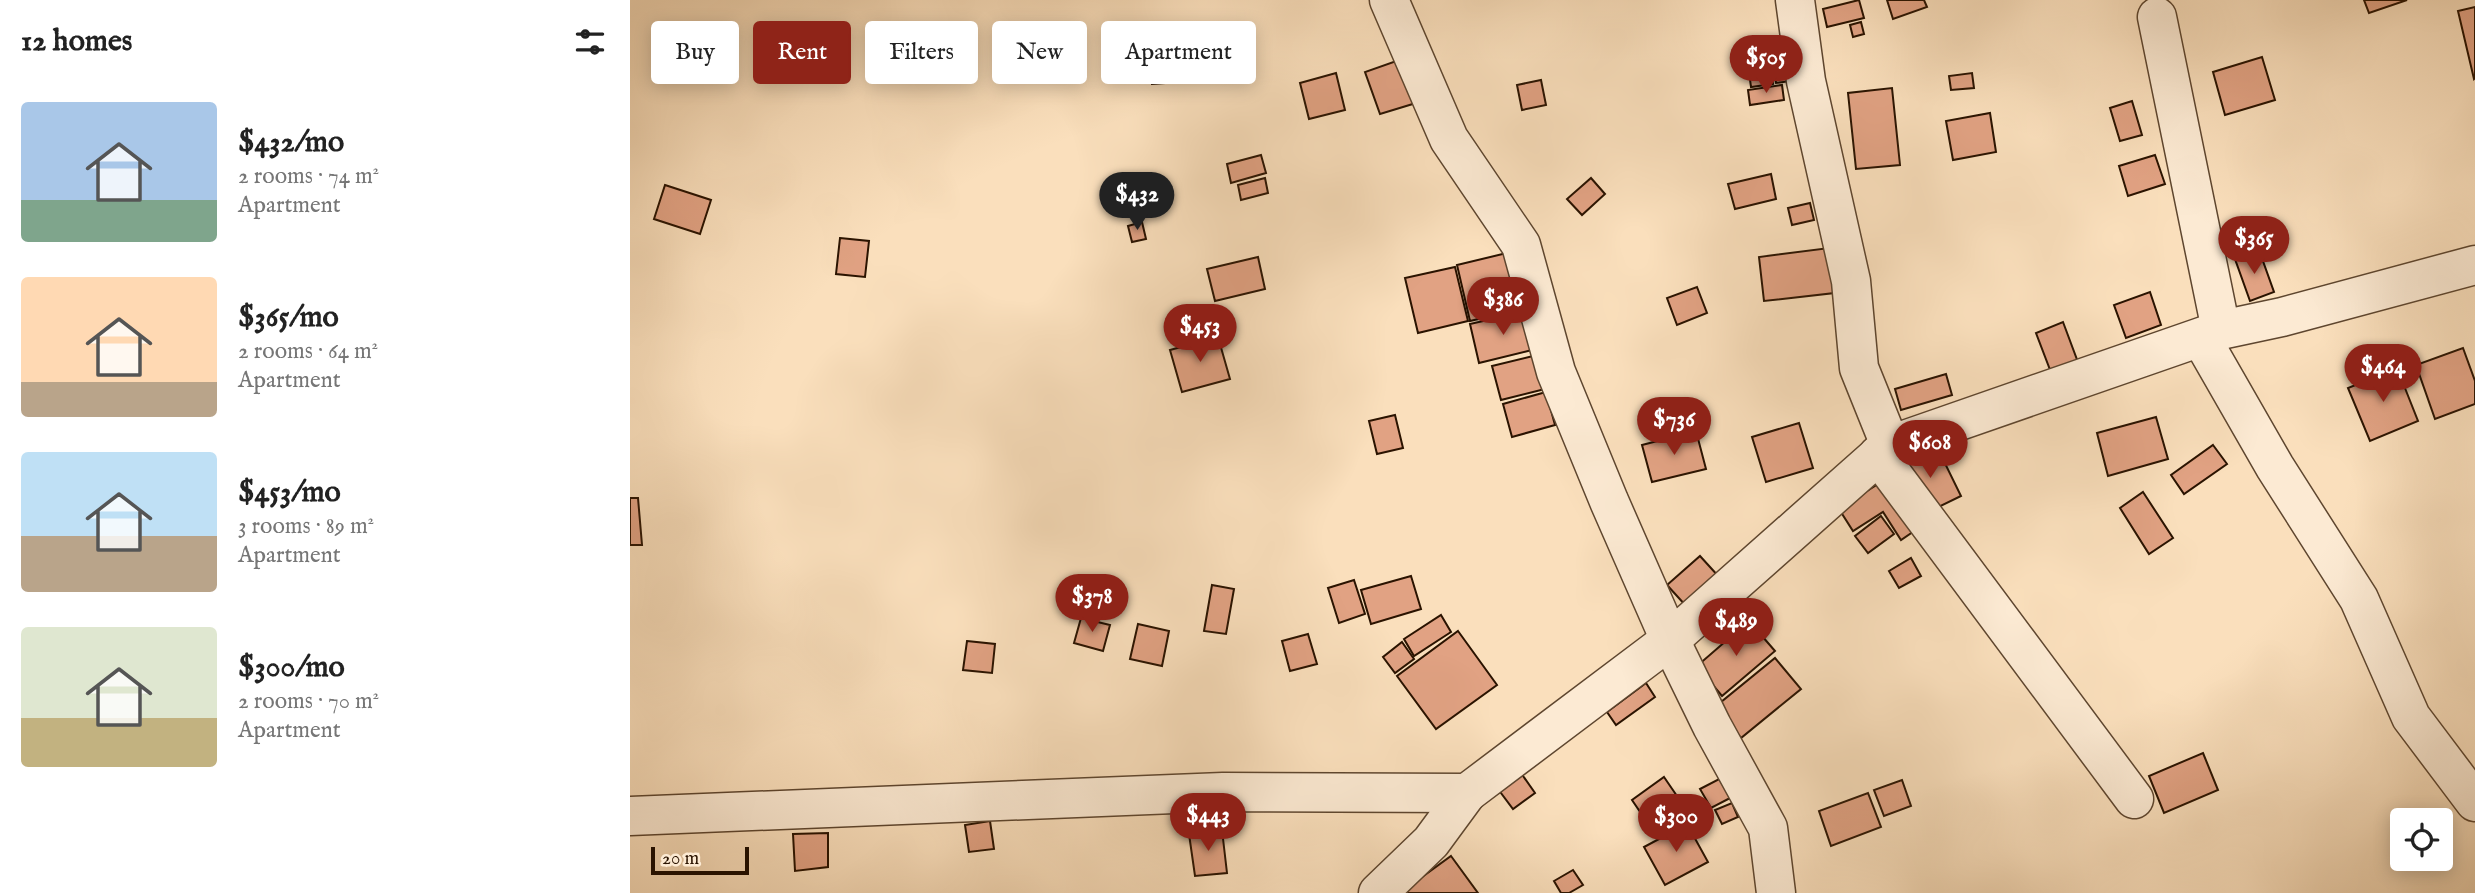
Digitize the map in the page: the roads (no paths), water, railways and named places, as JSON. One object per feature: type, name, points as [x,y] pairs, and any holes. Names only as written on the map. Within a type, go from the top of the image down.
[{"type":"street","points":[[1389,0],[1449,139],[1521,245],[1556,372],[1670,640],[1712,726],[1768,828],[1776,893]]},
{"type":"street","points":[[1795,0],[1806,81],[1851,281],[1859,368],[1884,449],[2134,799]]},
{"type":"street","points":[[2157,17],[2211,334],[2275,467],[2359,599],[2411,717],[2475,802]]},
{"type":"street","points":[[1378,893],[1431,842],[1467,793],[1670,640],[1884,449],[2211,334],[2475,265]]},
{"type":"street","points":[[630,816],[1223,792],[1467,793]]}]
